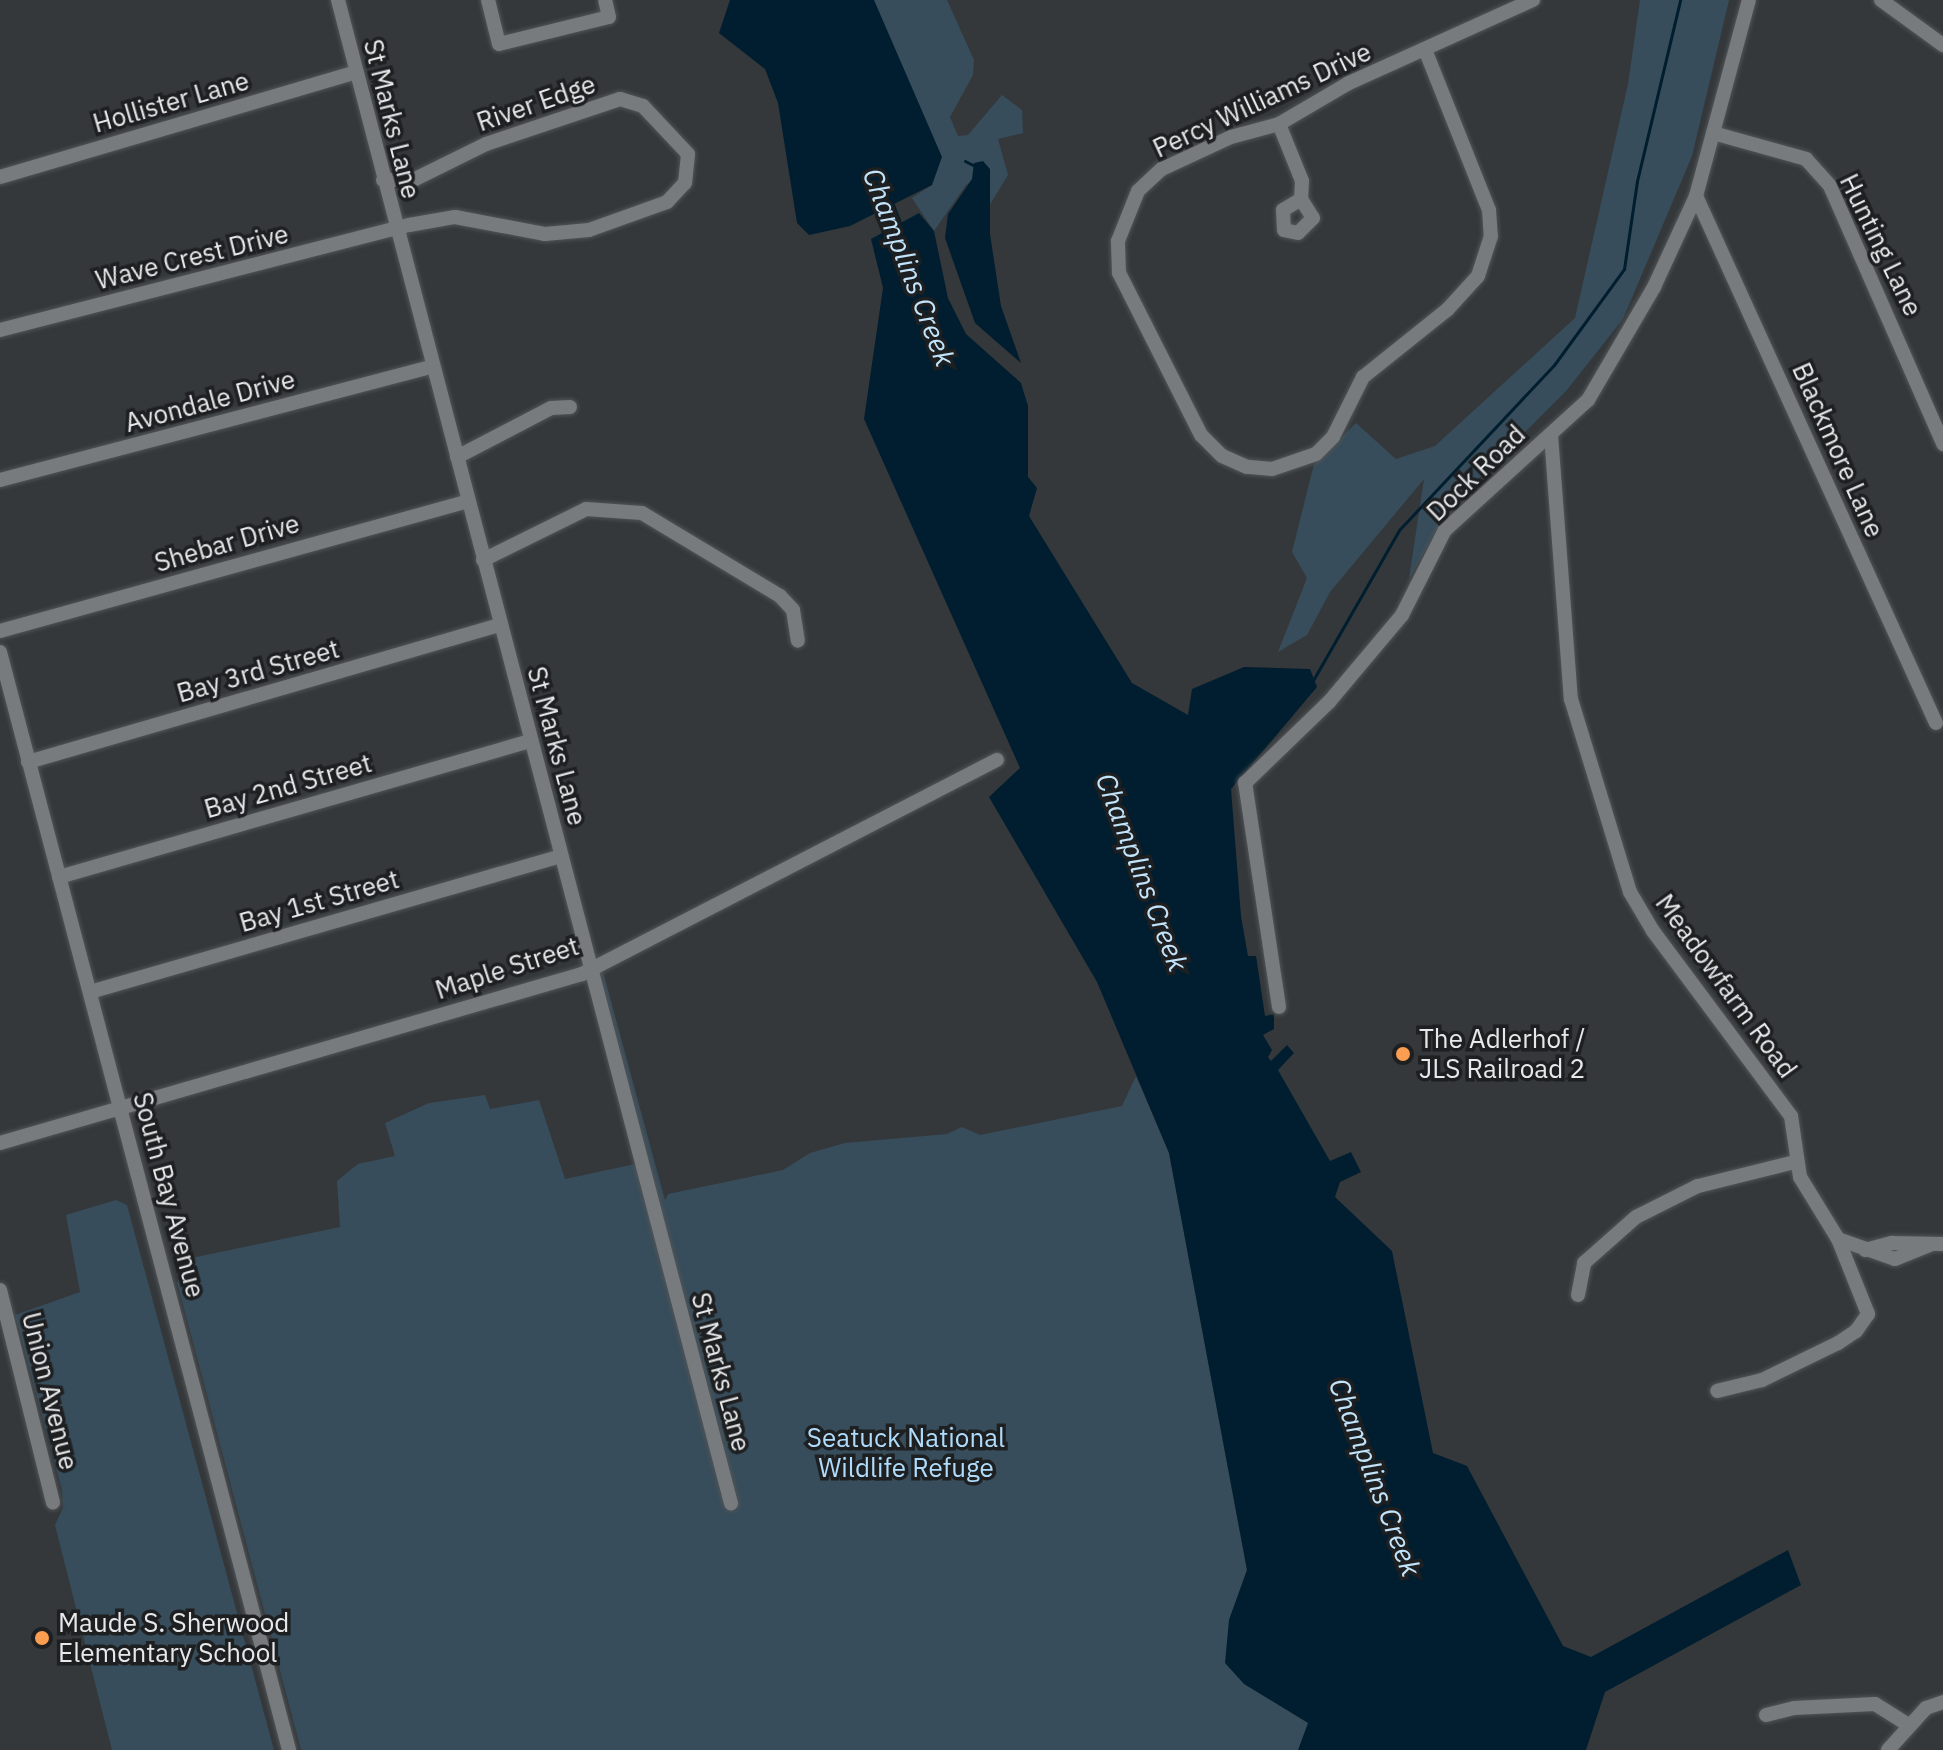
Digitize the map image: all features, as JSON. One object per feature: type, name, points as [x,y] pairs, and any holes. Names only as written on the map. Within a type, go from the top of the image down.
[{"type":"street","name":"St Marks Lane","points":[[338,0],[395,230],[731,1503]]},
{"type":"street","points":[[488,0],[499,44],[609,17],[605,0]]},
{"type":"street","name":"Percy Williams Drive","points":[[1426,52],[1481,178],[1491,236],[1483,265],[1465,294],[1363,377],[1333,437],[1316,454],[1272,469],[1247,467],[1222,456],[1201,435],[1127,296],[1119,273],[1118,241],[1138,191],[1162,169],[1231,137],[1279,124],[1349,83],[1426,52],[1533,0]]},
{"type":"street","name":"Dock Road","points":[[1279,1007],[1245,783],[1329,702],[1402,615],[1445,530],[1588,400],[1654,287],[1696,196],[1749,0]]},
{"type":"street","points":[[1881,0],[1943,45]]},
{"type":"street","name":"Hollister Lane","points":[[0,177],[356,72]]},
{"type":"street","name":"River Edge","points":[[383,180],[413,180],[486,144],[555,125],[620,99],[643,106],[688,154],[685,183],[667,202],[589,230],[545,234],[455,217],[395,230]]},
{"type":"street","points":[[1279,124],[1302,181],[1301,199]]},
{"type":"street","name":"Hunting Lane","points":[[1713,133],[1806,159],[1830,186],[1943,444]]},
{"type":"street","name":"Blackmore Lane","points":[[1696,196],[1936,723]]},
{"type":"street","name":"Wave Crest Drive","points":[[0,330],[395,230]]},
{"type":"street","name":"Avondale Drive","points":[[0,480],[432,367]]},
{"type":"street","points":[[457,457],[551,408],[570,407]]},
{"type":"street","name":"Meadowfarm Road","points":[[1551,435],[1571,699],[1626,879],[1653,931],[1791,1116],[1795,1162],[1838,1239],[1868,1314],[1838,1343],[1762,1380],[1717,1391]]},
{"type":"street","name":"Shebar Drive","points":[[0,631],[468,501]]},
{"type":"street","points":[[483,560],[586,509],[642,513],[780,596],[798,623],[798,641]]},
{"type":"street","name":"Bay 3rd Street","points":[[28,762],[500,625]]},
{"type":"street","name":"South Bay Avenue","points":[[0,652],[289,1750]]},
{"type":"street","name":"Bay 2nd Street","points":[[59,877],[531,741]]},
{"type":"street","name":"Maple Street","points":[[0,1143],[591,968],[997,760]]},
{"type":"street","name":"Bay 1st Street","points":[[90,992],[561,856]]},
{"type":"street","points":[[1578,1295],[1584,1263],[1636,1217],[1698,1186],[1795,1162]]},
{"type":"street","points":[[1838,1239],[1895,1259],[1936,1244]]},
{"type":"street","name":"Union Avenue","points":[[0,1290],[2,1308],[53,1503]]},
{"type":"street","points":[[1888,1750],[1926,1708],[1943,1702]]},
{"type":"street","points":[[1766,1715],[1794,1708],[1875,1704],[1909,1725]]},
{"type":"green space","points":[[874,0],[947,0],[974,60],[973,75],[950,117],[958,136],[968,135],[1002,95],[1022,110],[1023,133],[998,139],[1008,175],[989,206],[990,169],[966,185],[934,231],[912,198],[932,185]]},
{"type":"green space","points":[[1640,0],[1729,0],[1692,156],[1623,319],[1566,391],[1449,508],[1409,579],[1424,479],[1330,592],[1307,635],[1278,652],[1307,578],[1292,552],[1314,464],[1356,423],[1396,459],[1435,446],[1575,318],[1628,84]]},
{"type":"green space","name":"Seatuck National Wildlife Refuge","points":[[600,961],[665,1200],[668,1194],[783,1170],[810,1153],[845,1143],[947,1134],[962,1127],[980,1135],[1122,1106],[1136,1076],[1169,1153],[1247,1570],[1229,1620],[1309,1723],[1299,1750],[301,1750],[177,1282],[185,1271],[182,1260],[340,1227],[337,1181],[358,1164],[395,1156],[385,1123],[429,1103],[485,1095],[490,1109],[539,1100],[565,1179],[640,1163],[592,973]]},
{"type":"green space","points":[[116,1200],[127,1205],[274,1750],[112,1750],[55,1525],[63,1508],[62,1490],[15,1315],[80,1292],[66,1215]]},
{"type":"water","points":[[730,0],[874,0],[942,157],[932,185],[850,226],[809,235],[797,223],[778,103],[765,69],[719,33]]},
{"type":"water","points":[[983,161],[990,169],[990,234],[1001,306],[1021,363],[975,323],[945,238],[948,214],[972,179],[974,163]]},
{"type":"water","points":[[919,213],[934,231],[948,298],[966,334],[1021,383],[1028,406],[1028,477],[1037,488],[1029,516],[1132,683],[1188,715],[1192,689],[1244,667],[1310,669],[1317,687],[1231,789],[1241,916],[1248,956],[1256,956],[1265,1016],[1274,1014],[1274,1029],[1263,1035],[1272,1050],[1268,1057],[1271,1061],[1287,1045],[1294,1053],[1278,1070],[1330,1161],[1351,1152],[1361,1172],[1340,1182],[1335,1197],[1392,1251],[1433,1453],[1467,1466],[1563,1646],[1591,1657],[1788,1550],[1801,1585],[1605,1692],[1586,1750],[1298,1750],[1308,1723],[1244,1684],[1225,1663],[1229,1620],[1247,1570],[1169,1153],[1097,982],[989,797],[1020,768],[864,419],[883,288],[871,239]]},
{"type":"waterway","points":[[1312,682],[1399,530],[1554,365],[1624,269],[1637,181],[1680,0]]},
{"type":"waterway","points":[[965,161],[975,166]]},
{"type":"waterway","name":"Champlins Creek","points":[[878,186],[902,248]]},
{"type":"place","name":"The Adlerhof / JLS Railroad 2","points":[[1403,1054]]},
{"type":"place","name":"Maude S. Sherwood Elementary School","points":[[42,1638]]}]
